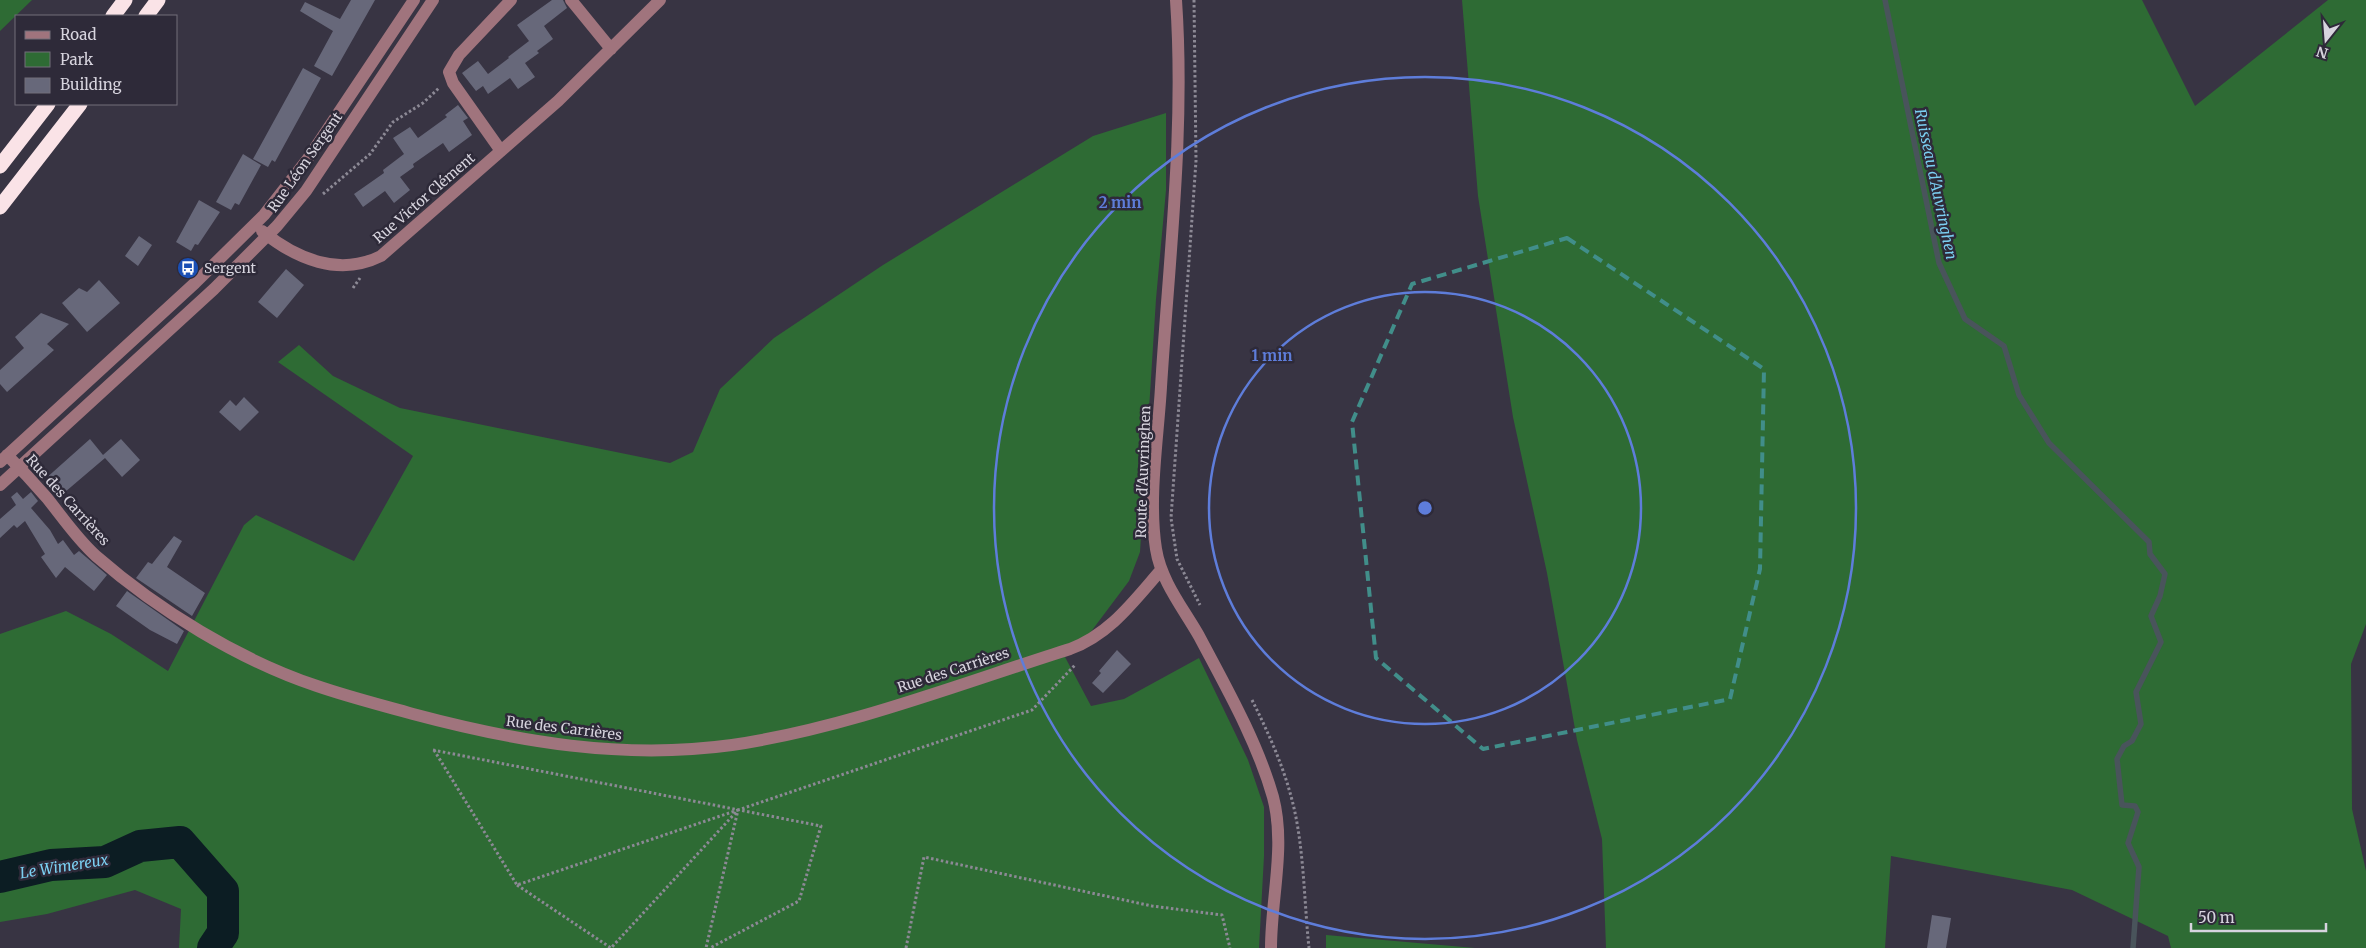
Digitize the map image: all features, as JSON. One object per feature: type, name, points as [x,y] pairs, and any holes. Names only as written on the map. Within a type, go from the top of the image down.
[{"type":"highway","points":[[114,15],[125,0]]},
{"type":"highway","points":[[147,15],[158,0]]},
{"type":"highway","points":[[0,166],[47,105]]},
{"type":"highway","points":[[0,206],[79,105]]},
{"type":"street","name":"Rue Léon Sergent","points":[[4,458],[255,225],[307,160],[414,0]]},
{"type":"street","name":"Rue Léon Sergent","points":[[0,485],[180,321],[268,236],[306,191],[433,0]]},
{"type":"street","points":[[501,151],[450,78],[449,72],[454,62],[511,0]]},
{"type":"street","points":[[571,0],[611,49]]},
{"type":"street","name":"Rue Victor Clément","points":[[255,225],[284,248],[309,260],[335,265],[364,263],[388,251],[558,101],[660,0]]},
{"type":"street","name":"Route d'Auvringhen","points":[[1176,0],[1180,77],[1179,152],[1154,514],[1156,551],[1161,570],[1198,636],[1239,716],[1272,796],[1277,818],[1278,841],[1271,948]]},
{"type":"street","name":"Rue des Carrières","points":[[4,458],[19,467],[79,539],[97,556],[160,606],[243,653],[318,687],[429,718],[507,737],[593,749],[652,751],[730,745],[791,734],[848,720],[1070,649],[1092,640],[1107,630],[1161,570]]},
{"type":"path","points":[[1194,0],[1196,161],[1171,518],[1177,559],[1202,609]]},
{"type":"path","points":[[320,197],[370,154],[393,122],[423,103],[450,78]]},
{"type":"path","points":[[517,885],[1032,710],[1078,662]]},
{"type":"path","points":[[1249,694],[1272,743],[1292,800],[1309,948]]},
{"type":"path","points":[[710,948],[799,901],[821,826],[434,750],[517,885],[611,948],[738,810]]},
{"type":"path","points":[[706,948],[738,810]]},
{"type":"path","points":[[906,948],[924,857],[1152,906],[1222,916],[1230,948]]},
{"type":"highlighted area","points":[[1567,238],[1764,369],[1760,569],[1730,699],[1483,749],[1376,658],[1352,422],[1412,284]]},
{"type":"green space","points":[[0,0],[32,0],[15,15],[0,31]]},
{"type":"green space","points":[[1462,0],[2142,0],[2195,106],[2328,0],[2366,0],[2366,624],[2351,664],[2352,809],[2366,871],[2366,948],[2171,948],[2168,936],[2072,890],[1891,856],[1885,948],[1606,948],[1602,839],[1577,740],[1547,573],[1513,417],[1478,196]]},
{"type":"green space","points":[[1166,113],[1166,190],[1156,299],[1140,552],[1129,581],[1090,633],[1065,657],[1091,706],[1124,699],[1199,658],[1248,760],[1264,807],[1264,856],[1259,948],[179,948],[181,909],[135,890],[47,914],[0,922],[0,634],[66,611],[111,634],[168,671],[244,525],[256,515],[354,561],[413,456],[278,362],[299,345],[333,376],[400,408],[670,463],[693,452],[720,389],[774,338],[883,265],[1093,136]]},
{"type":"green space","points":[[1326,935],[1475,948],[1326,948]]},
{"type":"building","points":[[351,0],[375,0],[332,76],[314,66],[333,31],[300,11],[305,2],[340,19]]},
{"type":"building","points":[[552,0],[563,0],[567,8],[544,26],[553,39],[537,51],[539,53],[525,63],[535,77],[518,89],[510,78],[488,94],[483,86],[476,91],[462,73],[478,61],[488,74],[509,58],[529,41],[517,25]]},
{"type":"building","points":[[303,68],[321,78],[275,162],[272,160],[268,167],[253,159]]},
{"type":"building","points":[[458,105],[468,118],[463,121],[472,135],[449,152],[443,143],[413,164],[414,167],[400,177],[410,190],[394,203],[385,191],[363,207],[354,194],[384,173],[383,170],[404,154],[393,138],[410,127],[418,138],[447,117],[445,115]]},
{"type":"building","points":[[243,154],[261,165],[239,205],[235,203],[231,210],[216,202]]},
{"type":"building","points":[[199,200],[220,212],[198,245],[195,244],[191,251],[176,242]]},
{"type":"building","points":[[139,236],[152,245],[138,266],[125,256]]},
{"type":"building","points":[[286,269],[304,285],[277,318],[258,302]]},
{"type":"building","points":[[99,280],[120,303],[87,332],[62,303],[79,288],[87,292]]},
{"type":"building","points":[[41,313],[69,324],[47,344],[54,350],[7,392],[0,384],[0,370],[24,348],[15,337]]},
{"type":"building","points":[[244,397],[259,412],[240,431],[219,412],[230,400],[236,406]]},
{"type":"building","points":[[90,439],[103,455],[121,439],[140,460],[122,477],[105,458],[58,498],[44,480]]},
{"type":"building","points":[[17,492],[23,499],[31,492],[38,501],[31,508],[50,530],[58,544],[63,540],[74,555],[79,551],[107,575],[94,591],[65,567],[56,578],[41,557],[45,554],[25,521],[17,528],[14,525],[0,538],[0,519],[16,505],[11,497]]},
{"type":"building","points":[[174,536],[182,541],[167,567],[205,593],[192,616],[136,578],[148,562],[152,564]]},
{"type":"building","points":[[127,591],[184,631],[177,644],[150,630],[116,606]]},
{"type":"building","points":[[1117,650],[1131,664],[1103,693],[1092,683],[1101,673],[1099,671]]},
{"type":"building","points":[[1932,915],[1951,918],[1946,948],[1927,948]]},
{"type":"waterway","name":"Ruisseau d'Auvringhen","points":[[1885,0],[1939,263],[1965,319],[2004,346],[2019,395],[2049,443],[2149,542],[2150,554],[2165,574],[2160,596],[2151,616],[2161,642],[2136,692],[2141,724],[2132,741],[2124,746],[2117,759],[2122,805],[2135,806],[2138,812],[2128,843],[2139,867],[2133,948]]},
{"type":"waterway","name":"Le Wimereux","points":[[0,877],[51,865],[105,862],[140,846],[180,842],[223,891],[223,933],[213,948]]},
{"type":"place","name":"Sergent","points":[[188,268]]}]
